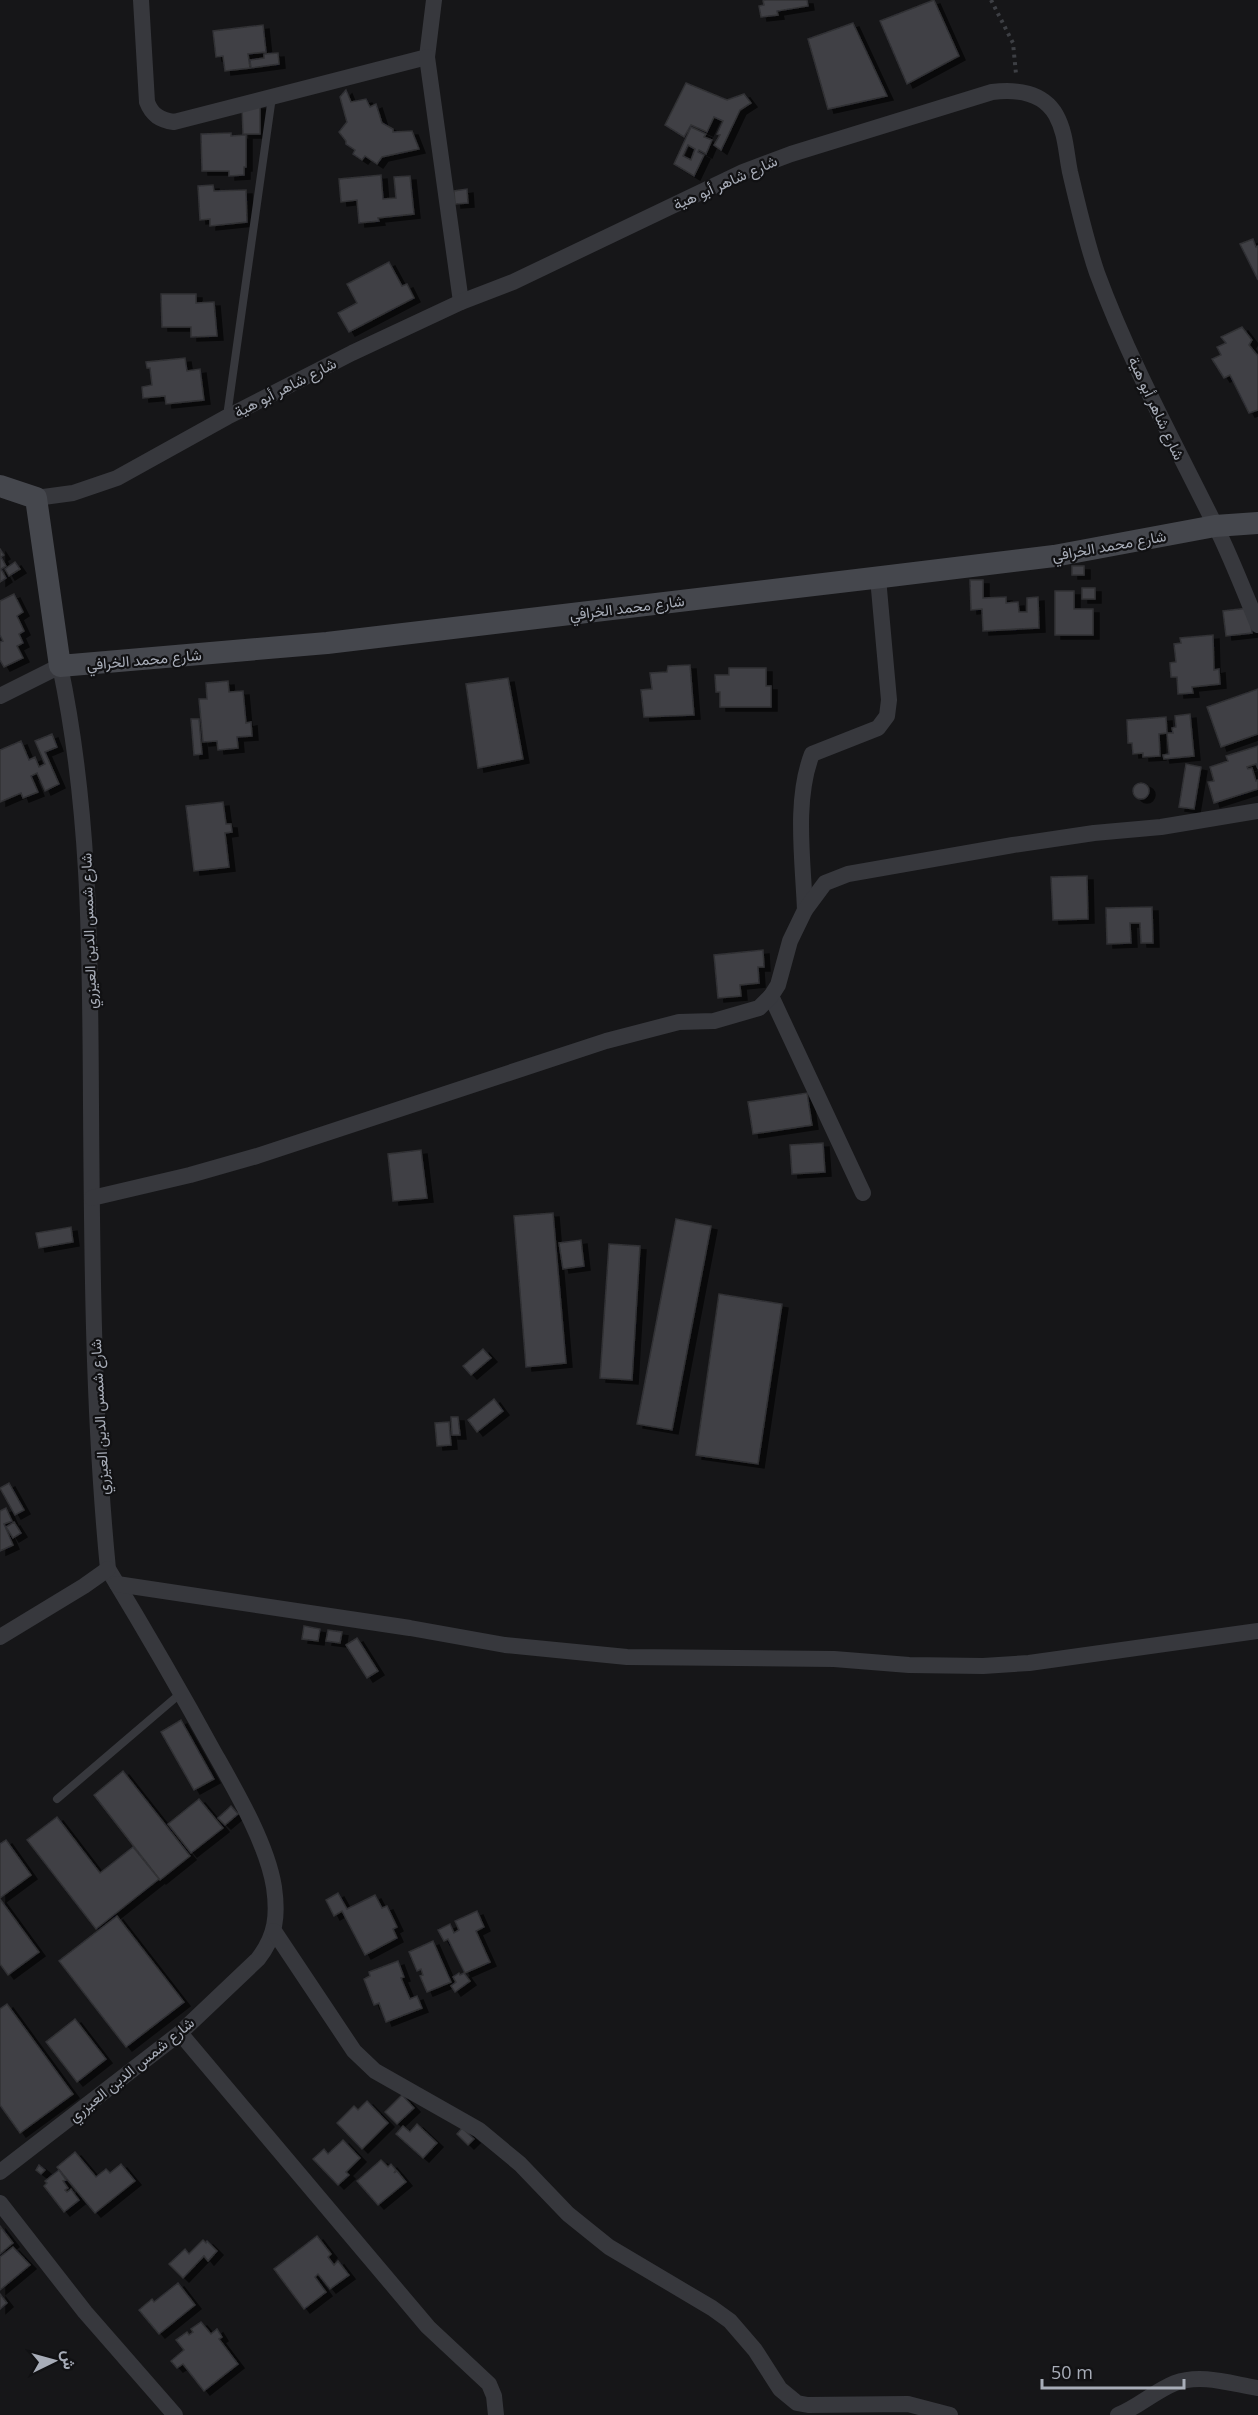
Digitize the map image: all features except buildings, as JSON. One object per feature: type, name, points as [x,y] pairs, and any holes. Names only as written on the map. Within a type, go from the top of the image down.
[{"type":"street","points":[[141,0],[144,92],[150,110],[157,117],[174,122],[427,57]]},
{"type":"street","points":[[434,0],[427,57],[461,302]]},
{"type":"street","name":"شارع شاهر أبو هية","points":[[0,486],[36,498],[73,493],[117,478],[227,417],[360,349],[461,302],[513,282],[742,172],[847,136],[1011,89],[1026,92],[1041,99],[1055,113],[1064,133],[1079,213],[1097,273],[1140,374],[1215,526],[1258,625]]},
{"type":"street","name":"شارع شمس الدين العيزري","points":[[0,2172],[180,2033],[258,1959],[274,1931],[273,1884],[250,1819],[181,1692],[108,1569],[96,1374],[90,920],[83,812],[72,722],[60,666],[36,498]]},
{"type":"street","name":"شارع محمد الخرافي","points":[[0,696],[60,666],[327,643],[878,578],[1054,556],[1215,526],[1258,523]]},
{"type":"street","points":[[805,910],[801,791],[806,770],[813,754],[878,728],[887,716],[889,700],[878,578]]},
{"type":"street","points":[[92,1198],[190,1176],[256,1156],[606,1041],[679,1022],[714,1021],[759,1008],[778,985],[790,941],[805,910],[825,883],[848,874],[1024,843],[1094,833],[1161,827],[1258,811]]},
{"type":"street","points":[[771,996],[863,1193]]},
{"type":"street","points":[[0,1637],[108,1569]]},
{"type":"street","points":[[117,1584],[410,1628],[505,1645],[627,1657],[834,1659],[909,1665],[983,1666],[1029,1663],[1258,1631]]},
{"type":"street","points":[[274,1931],[354,2051],[375,2072],[479,2130],[520,2164],[568,2214],[609,2247],[730,2321],[755,2350],[780,2389],[790,2398],[808,2405],[908,2404],[950,2415]]},
{"type":"street","points":[[180,2033],[429,2327],[489,2384],[494,2396],[496,2415]]},
{"type":"street","points":[[0,2203],[85,2312],[175,2415]]},
{"type":"street","points":[[1118,2415],[1173,2384],[1185,2380],[1214,2380],[1258,2388]]},
{"type":"lane","points":[[227,417],[272,97]]},
{"type":"lane","points":[[57,1799],[181,1692]]},
{"type":"path","points":[[991,0],[1013,43],[1016,75],[1011,89]]}]
